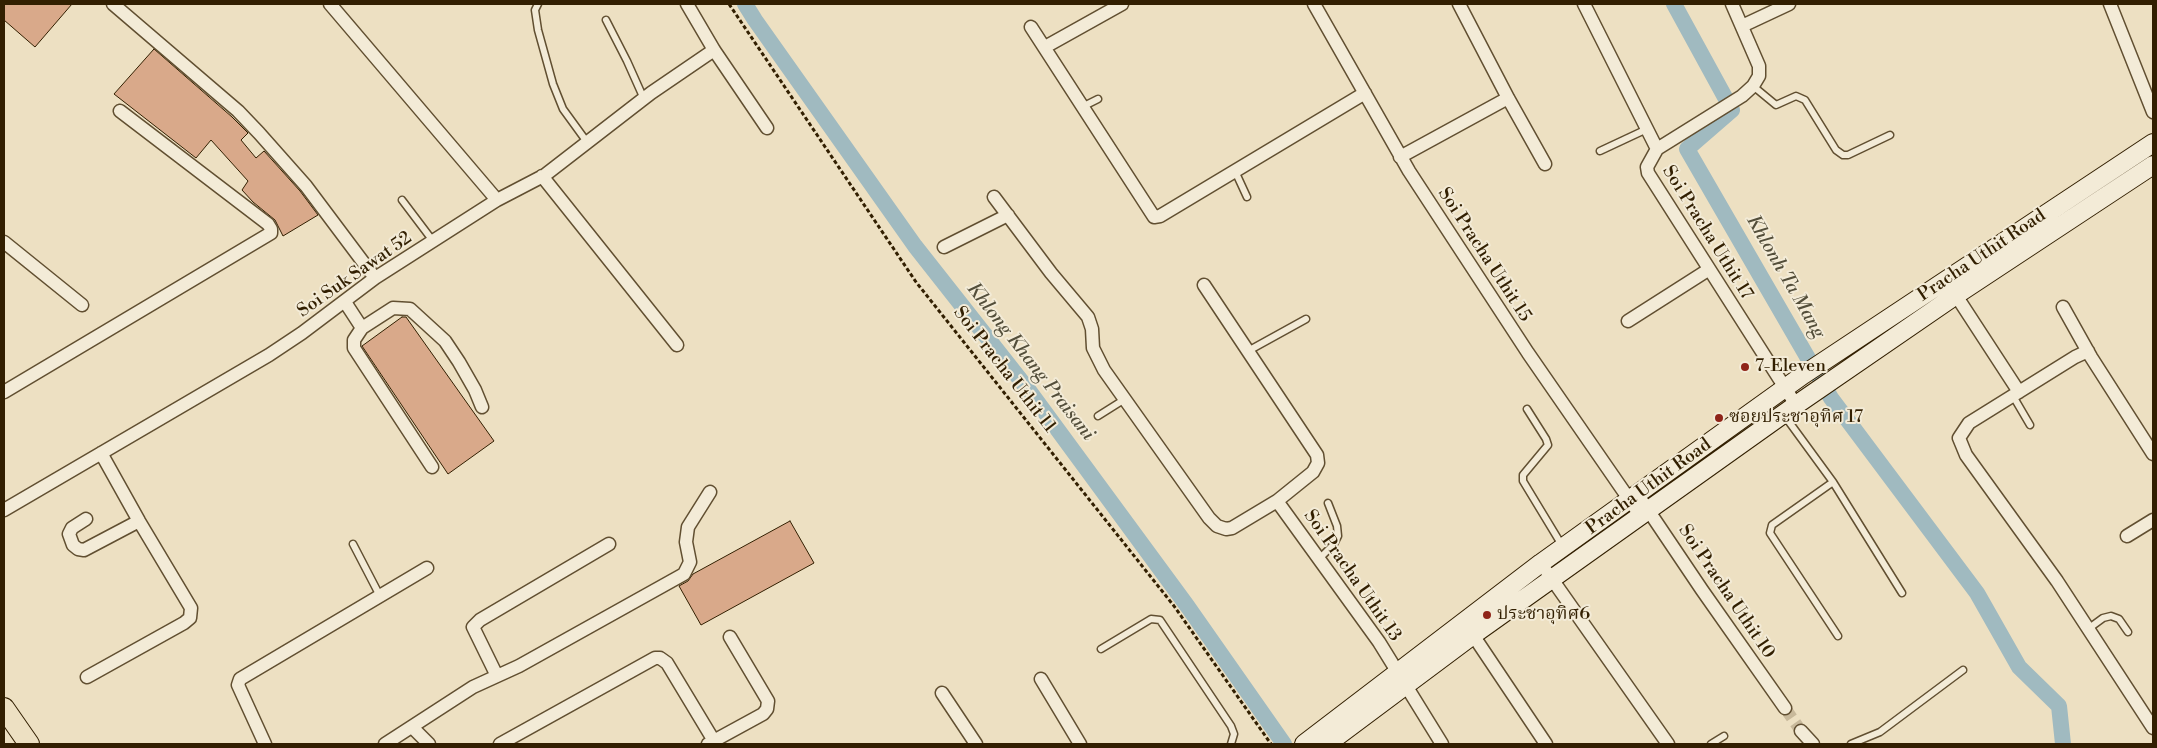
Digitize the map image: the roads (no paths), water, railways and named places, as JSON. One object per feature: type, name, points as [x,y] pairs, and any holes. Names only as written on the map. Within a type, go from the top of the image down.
[{"type":"main road","name":"Pracha Uthit Road","points":[[1327,744],[1541,563],[1785,390],[1803,375],[2153,143]]},
{"type":"main road","name":"Pracha Uthit Road","points":[[1304,744],[1402,679],[1473,635],[1814,392],[1956,295],[2153,165]]},
{"type":"main road","points":[[4,708],[29,744]]},
{"type":"street","points":[[113,4],[129,8],[265,139],[306,186],[375,278]]},
{"type":"street","points":[[330,4],[497,200]]},
{"type":"street","points":[[687,4],[714,50],[767,128]]},
{"type":"street","points":[[1045,47],[1122,4]]},
{"type":"street","name":"Soi Pracha Uthit 15","points":[[1314,4],[1400,157],[1528,353],[1634,498]]},
{"type":"street","points":[[1459,4],[1545,164]]},
{"type":"street","points":[[1584,4],[1657,149]]},
{"type":"street","points":[[1732,4],[1759,66],[1759,76],[1753,86]]},
{"type":"street","points":[[1742,26],[1789,4]]},
{"type":"street","points":[[2110,4],[2153,112]]},
{"type":"street","points":[[1031,27],[1154,217],[1160,216],[1235,172],[1365,93]]},
{"type":"street","name":"Soi Suk Sawat 52","points":[[4,510],[269,355],[345,302],[375,278],[497,200],[542,176],[644,99],[714,50]]},
{"type":"street","name":"Soi Pracha Uthit 17","points":[[1753,86],[1742,96],[1657,149],[1648,161],[1647,167],[1648,173],[1708,270],[1785,390],[1790,410]]},
{"type":"street","points":[[1400,157],[1508,98]]},
{"type":"street","points":[[4,392],[270,233],[271,229],[268,224],[120,111]]},
{"type":"street","points":[[542,176],[676,345]]},
{"type":"street","points":[[994,197],[1051,273],[1088,317],[1092,329],[1093,348],[1096,357],[1125,399],[1209,518],[1217,526],[1226,529],[1232,528],[1277,502],[1313,472],[1318,464],[1317,455],[1204,285]]},
{"type":"street","points":[[944,248],[1008,215]]},
{"type":"street","points":[[4,242],[82,305]]},
{"type":"street","points":[[1628,321],[1708,270]]},
{"type":"street","points":[[1946,280],[2016,394]]},
{"type":"street","points":[[345,302],[362,328]]},
{"type":"street","points":[[2063,306],[2088,351],[2153,454]]},
{"type":"street","points":[[432,467],[354,348],[354,340],[362,328],[393,308],[410,309],[445,341],[475,390],[482,407]]},
{"type":"street","points":[[2088,351],[2075,357],[1969,423],[1959,438],[1961,446],[2057,581],[2153,728]]},
{"type":"street","points":[[87,677],[190,618],[191,608],[139,521],[102,452]]},
{"type":"street","points":[[385,744],[474,687],[519,666],[684,574],[690,562],[686,542],[688,527],[710,492]]},
{"type":"street","name":"Soi Pracha Uthit 10","points":[[1634,498],[1702,590],[1785,708]]},
{"type":"street","name":"Soi Pracha Uthit 13","points":[[1277,502],[1320,558],[1402,679],[1442,744]]},
{"type":"street","points":[[86,519],[72,528],[69,534],[73,545],[78,549],[84,550],[139,521]]},
{"type":"street","points":[[2127,536],[2153,520]]},
{"type":"street","points":[[497,676],[473,627],[480,620],[609,544]]},
{"type":"street","points":[[1541,563],[1668,744]]},
{"type":"street","points":[[265,744],[238,685],[240,679],[426,568]]},
{"type":"street","points":[[1473,635],[1546,744]]},
{"type":"street","points":[[500,744],[655,658],[660,658],[667,663],[711,743],[763,714],[767,709],[768,701],[730,637]]},
{"type":"street","points":[[1041,680],[1080,744]]},
{"type":"street","points":[[942,693],[976,744]]},
{"type":"street","points":[[412,727],[429,744]]},
{"type":"street","points":[[1801,730],[1813,744]]},
{"type":"lane","points":[[538,4],[535,10],[538,30],[563,109],[588,142]]},
{"type":"lane","points":[[606,20],[628,61],[644,99]]},
{"type":"lane","points":[[1753,86],[1776,105],[1796,96],[1805,100],[1836,150],[1843,155],[1848,155],[1890,135]]},
{"type":"lane","points":[[1082,106],[1098,98]]},
{"type":"lane","points":[[1600,151],[1647,129]]},
{"type":"lane","points":[[1235,172],[1247,198]]},
{"type":"lane","points":[[402,200],[434,242]]},
{"type":"lane","points":[[1248,351],[1306,319]]},
{"type":"lane","points":[[2016,394],[2030,425]]},
{"type":"lane","points":[[1098,416],[1125,399]]},
{"type":"lane","points":[[1527,409],[1548,445],[1523,474],[1523,481],[1564,548]]},
{"type":"lane","points":[[1790,410],[1902,593]]},
{"type":"lane","points":[[1833,482],[1772,525],[1770,530],[1771,536],[1838,636]]},
{"type":"lane","points":[[1320,558],[1334,544],[1338,536],[1337,526],[1328,502]]},
{"type":"lane","points":[[353,544],[380,596]]},
{"type":"lane","points":[[2088,629],[2103,618],[2111,616],[2119,619],[2128,632]]},
{"type":"lane","points":[[1101,649],[1152,619],[1160,620],[1230,726],[1234,734],[1231,744]]},
{"type":"lane","points":[[1851,744],[1880,732],[1963,670]]},
{"type":"lane","points":[[1712,744],[1724,736]]},
{"type":"waterway","name":"Khlong Khang Praisani","points":[[745,4],[915,246],[1030,392],[1188,607],[1284,744]]},
{"type":"waterway","name":"Khlonh Ta Mang","points":[[1674,4],[1732,110],[1687,149],[1831,398],[1977,593],[2019,667],[2059,706],[2063,744]]},
{"type":"tunnel","points":[[1785,708],[1801,731]]},
{"type":"place","name":"7-Eleven","points":[[1745,367]]},
{"type":"place","name":"ซอยประชาอุทิศ 17","points":[[1719,418]]},
{"type":"place","name":"ประชาอุทิศ6","points":[[1487,615]]}]
